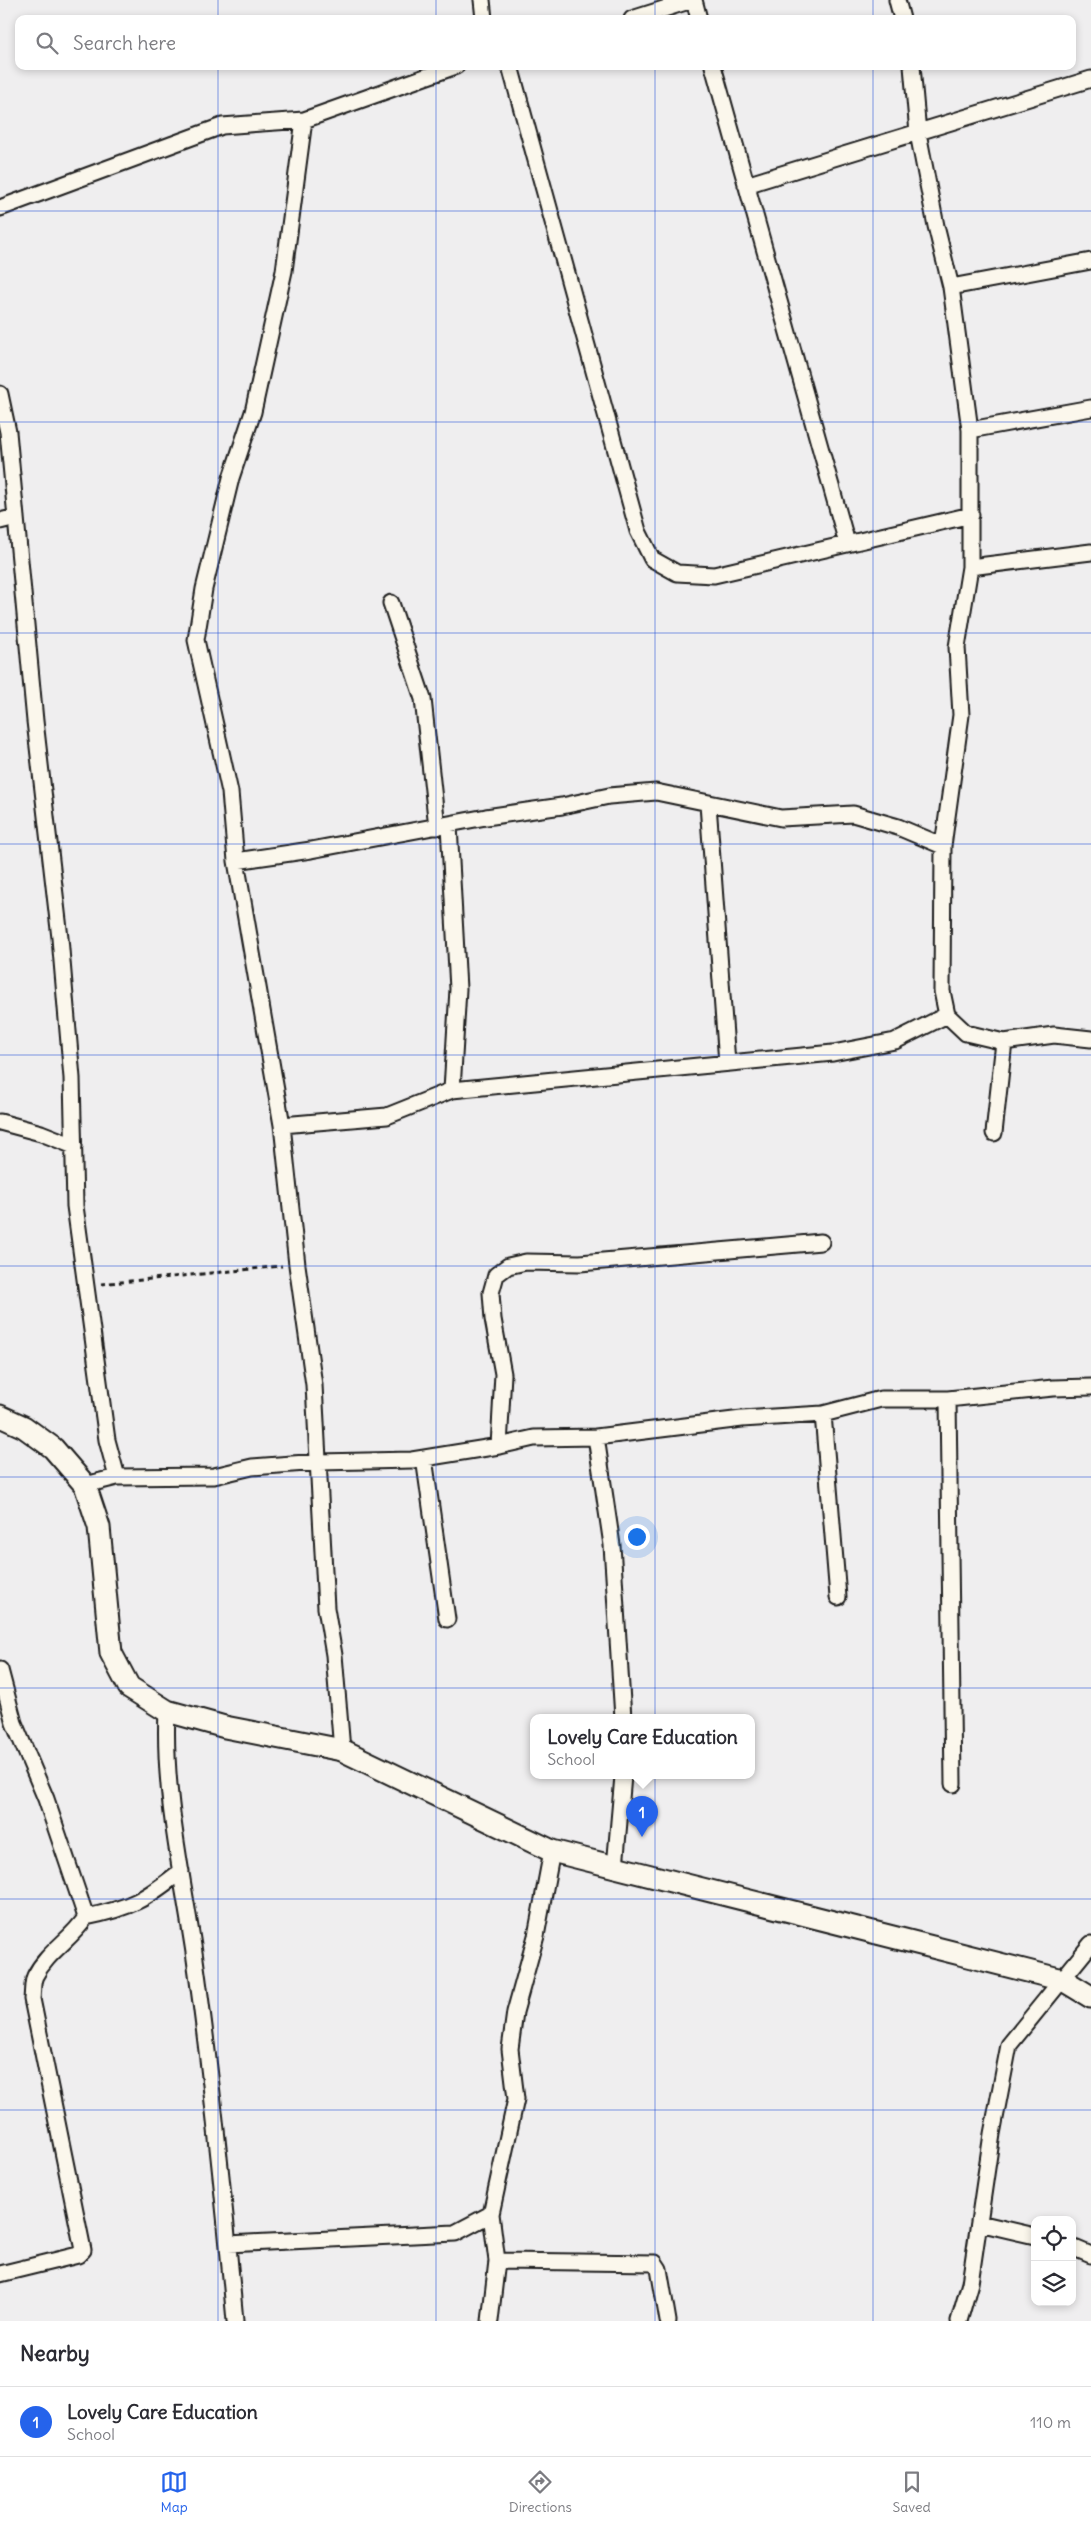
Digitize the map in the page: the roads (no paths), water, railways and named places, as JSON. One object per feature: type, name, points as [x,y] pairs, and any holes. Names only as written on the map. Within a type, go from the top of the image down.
[{"type":"street","points":[[482,0],[484,15]]},
{"type":"street","points":[[645,15],[693,0],[698,15]]},
{"type":"street","points":[[897,0],[901,15]]},
{"type":"street","points":[[0,208],[222,126],[304,120],[445,70]]},
{"type":"street","points":[[511,70],[638,531],[652,559],[677,573],[714,575],[971,515]]},
{"type":"street","points":[[714,70],[847,543]]},
{"type":"street","points":[[912,70],[918,133],[936,226],[951,288],[970,430],[970,567],[958,647],[961,715],[943,846],[942,991],[947,1015],[966,1033],[1004,1042],[1054,1035],[1091,1039]]},
{"type":"street","points":[[746,185],[1091,79]]},
{"type":"street","points":[[304,120],[284,271],[252,412],[231,478],[204,589],[196,640],[230,792],[236,861],[282,1125],[297,1265],[314,1386],[326,1608],[334,1655],[342,1750]]},
{"type":"street","points":[[951,288],[1091,261]]},
{"type":"street","points":[[0,394],[8,432],[34,712],[60,938],[72,1078],[74,1206],[106,1440],[117,1478]]},
{"type":"street","points":[[970,430],[1091,408]]},
{"type":"street","points":[[0,521],[16,517]]},
{"type":"street","points":[[970,567],[1091,552]]},
{"type":"street","points":[[392,603],[423,699],[443,826],[458,989],[452,1090]]},
{"type":"street","points":[[236,861],[486,817],[562,806],[609,796],[656,792],[781,818],[853,814],[898,827],[943,846]]},
{"type":"street","points":[[708,804],[727,1063]]},
{"type":"street","points":[[282,1125],[386,1116],[452,1090],[833,1053],[895,1041],[947,1015]]},
{"type":"street","points":[[994,1133],[1004,1042]]},
{"type":"street","points":[[0,1122],[41,1133],[74,1146]]},
{"type":"street","points":[[499,1446],[503,1374],[493,1319],[491,1293],[496,1275],[508,1266],[526,1262],[580,1263],[821,1242]]},
{"type":"street","points":[[86,1485],[117,1478],[214,1476],[252,1467],[424,1458],[499,1446],[534,1438],[596,1437],[742,1419],[823,1414],[881,1398],[948,1399],[1053,1388],[1091,1387]]},
{"type":"street","points":[[948,1399],[953,1784]]},
{"type":"street","points":[[823,1414],[838,1597]]},
{"type":"street","points":[[0,1416],[24,1427],[53,1448],[86,1485],[100,1527],[111,1653],[129,1687],[167,1711],[225,1728],[342,1750],[552,1851],[1063,1980],[1091,1997]]},
{"type":"street","points":[[596,1437],[612,1545],[623,1714]]},
{"type":"street","points":[[424,1458],[447,1619]]},
{"type":"street","points":[[0,1670],[14,1723],[46,1799],[86,1917]]},
{"type":"street","points":[[167,1711],[166,1740],[171,1800],[205,2039],[235,2321]]},
{"type":"street","points":[[615,1868],[623,1779]]},
{"type":"street","points":[[490,2321],[497,2261],[491,2214],[516,2099],[510,2049],[515,2012],[532,1954],[552,1851]]},
{"type":"street","points":[[0,2274],[78,2255],[83,2250],[32,1999],[34,1977],[53,1950],[81,1925],[86,1917],[115,1912],[148,1897],[182,1871]]},
{"type":"street","points":[[959,2321],[970,2283],[978,2222],[1009,2045],[1091,1944]]},
{"type":"street","points":[[228,2244],[455,2233],[491,2214]]},
{"type":"street","points":[[978,2222],[1031,2235]]},
{"type":"street","points":[[1076,2249],[1091,2255]]},
{"type":"street","points":[[497,2261],[656,2263],[659,2269],[668,2321]]},
{"type":"place","name":"Lovely Care Education","points":[[642,1837]]}]
